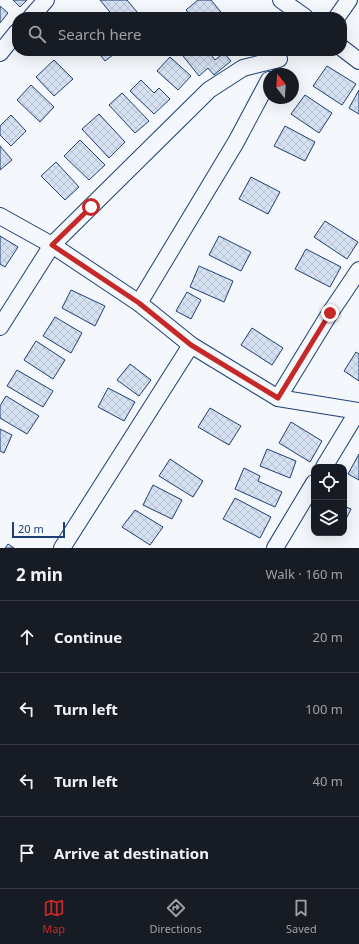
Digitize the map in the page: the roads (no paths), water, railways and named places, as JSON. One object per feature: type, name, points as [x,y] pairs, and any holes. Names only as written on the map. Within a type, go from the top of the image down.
[{"type":"street","points":[[35,12],[46,0]]},
{"type":"street","points":[[280,0],[298,12]]},
{"type":"street","points":[[341,12],[349,0]]},
{"type":"street","points":[[0,53],[12,38]]},
{"type":"street","points":[[347,52],[359,61]]},
{"type":"street","points":[[0,327],[52,245],[209,90],[243,68],[280,56]]},
{"type":"street","points":[[275,68],[282,56]]},
{"type":"street","points":[[139,303],[236,142],[263,91]]},
{"type":"street","points":[[0,216],[52,245],[139,303],[191,345],[278,398],[359,411],[326,464]]},
{"type":"street","points":[[278,398],[330,313],[359,270]]},
{"type":"street","points":[[62,548],[191,345]]},
{"type":"street","points":[[274,548],[311,488]]}]
